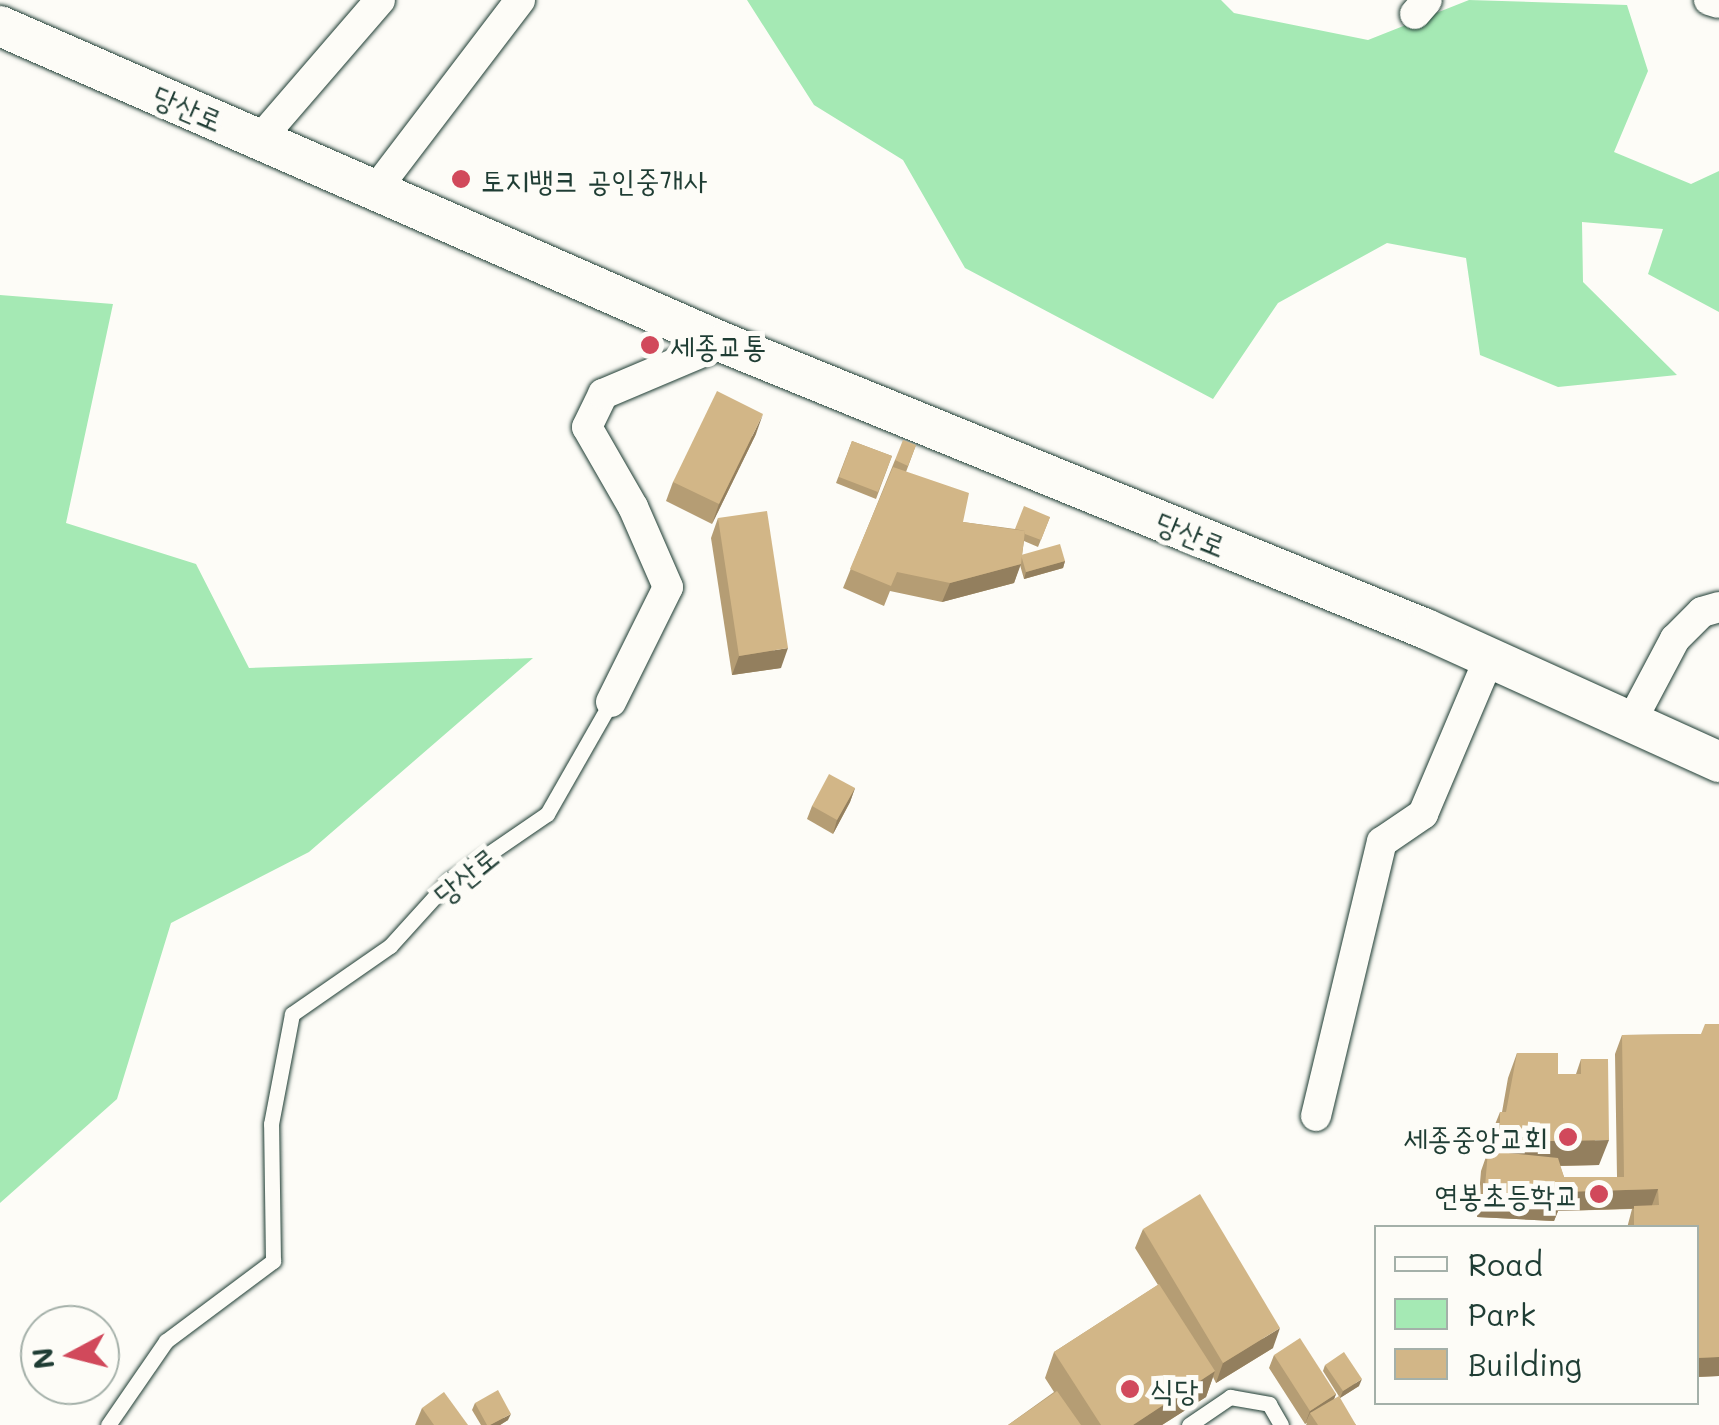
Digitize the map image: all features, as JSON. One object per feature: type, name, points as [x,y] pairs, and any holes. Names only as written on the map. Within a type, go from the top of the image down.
[{"type":"main road","name":"당산로","points":[[0,26],[724,343],[1490,656],[1719,762]]},
{"type":"street","points":[[260,138],[380,0]]},
{"type":"street","points":[[377,188],[520,0]]},
{"type":"street","points":[[1710,0],[1719,3]]},
{"type":"street","name":"당산로","points":[[611,702],[668,587],[633,507],[587,427],[603,394],[724,343]]},
{"type":"street","points":[[1632,722],[1676,639],[1702,612],[1719,607]]},
{"type":"street","points":[[1316,1116],[1382,842],[1423,814],[1490,656]]},
{"type":"lane","name":"당산로","points":[[108,1425],[166,1341],[273,1262],[271,1124],[292,1014],[390,946],[449,881],[547,814],[611,702]]},
{"type":"lane","points":[[1190,1425],[1230,1397],[1269,1404],[1282,1425]]},
{"type":"green space","points":[[747,0],[1221,0],[1234,13],[1368,40],[1469,0],[1627,5],[1648,71],[1614,152],[1691,184],[1719,171],[1719,312],[1648,274],[1663,229],[1582,222],[1583,282],[1677,375],[1558,387],[1480,355],[1466,258],[1387,243],[1278,303],[1213,399],[965,268],[903,160],[814,105]]},
{"type":"green space","points":[[0,295],[113,304],[66,523],[196,564],[249,668],[533,658],[309,852],[171,923],[117,1099],[0,1203]]},
{"type":"building","points":[[717,391],[763,414],[719,504],[673,482]]},
{"type":"building","points":[[903,440],[916,445],[908,466],[895,460]]},
{"type":"building","points":[[852,441],[892,456],[878,492],[839,477]]},
{"type":"building","points":[[893,467],[969,493],[963,522],[1025,531],[1021,564],[950,583],[897,572],[891,586],[850,569]]},
{"type":"building","points":[[1024,506],[1050,517],[1041,540],[1015,529]]},
{"type":"building","points":[[767,511],[788,648],[739,656],[718,518]]},
{"type":"building","points":[[1060,544],[1065,561],[1026,572],[1021,555]]},
{"type":"building","points":[[829,774],[855,788],[837,820],[812,806]]},
{"type":"building","name":"연봉초등학교","points":[[1705,1024],[1719,1024],[1719,1357],[1699,1358],[1699,1225],[1634,1225],[1634,1206],[1659,1205],[1658,1189],[1561,1192],[1562,1202],[1484,1198],[1488,1151],[1558,1158],[1564,1177],[1624,1177],[1622,1035],[1701,1034]]},
{"type":"building","points":[[1517,1053],[1558,1053],[1558,1074],[1581,1074],[1581,1059],[1608,1059],[1609,1140],[1500,1142],[1500,1112],[1506,1112]]},
{"type":"building","points":[[1200,1194],[1280,1328],[1223,1363],[1143,1229]]},
{"type":"building","points":[[1159,1284],[1215,1371],[1133,1425],[1101,1425],[1054,1352]]},
{"type":"building","points":[[1300,1338],[1336,1394],[1310,1411],[1274,1355]]},
{"type":"building","points":[[1344,1352],[1362,1379],[1343,1391],[1325,1365]]},
{"type":"building","points":[[498,1390],[511,1414],[487,1425],[475,1403]]},
{"type":"building","points":[[1057,1391],[1081,1425],[1008,1425]]},
{"type":"building","points":[[444,1392],[468,1425],[434,1425],[422,1408]]},
{"type":"building","points":[[1339,1396],[1356,1425],[1318,1425],[1310,1413]]},
{"type":"place","name":"토지뱅크 공인중개사","points":[[461,179]]},
{"type":"place","name":"세종교통","points":[[650,345]]},
{"type":"place","name":"세종중앙교회","points":[[1568,1137]]},
{"type":"place","name":"연봉초등학교","points":[[1599,1194]]},
{"type":"place","name":"식당","points":[[1130,1389]]}]
